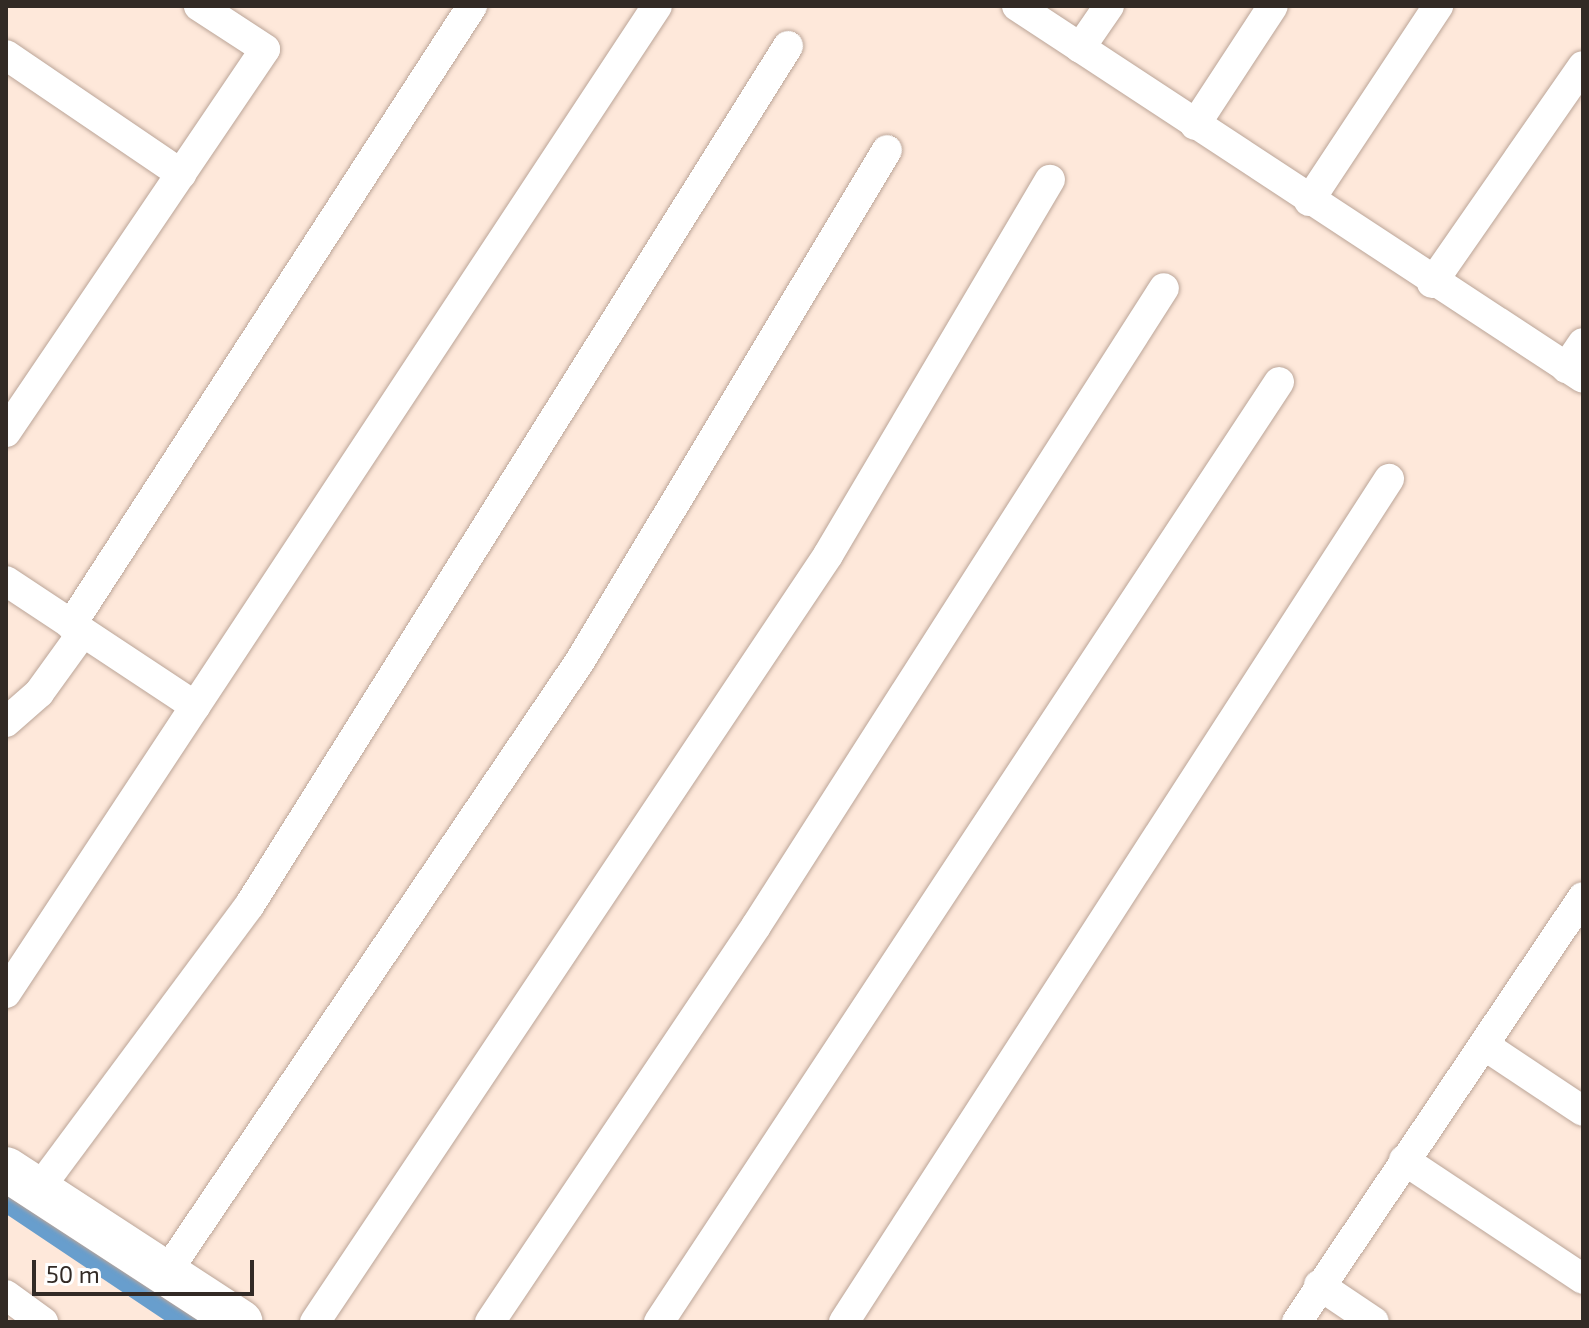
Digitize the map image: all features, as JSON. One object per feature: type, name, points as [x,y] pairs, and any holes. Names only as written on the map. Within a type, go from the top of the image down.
[{"type":"street","points":[[6,432],[265,49],[199,6]]},
{"type":"street","points":[[6,722],[39,693],[77,628],[472,6]]},
{"type":"street","points":[[6,993],[657,6]]},
{"type":"street","points":[[1017,6],[1432,283],[1577,363]]},
{"type":"street","points":[[1080,48],[1109,6]]},
{"type":"street","points":[[1195,125],[1273,6]]},
{"type":"street","points":[[1309,201],[1438,6]]},
{"type":"street","points":[[241,1322],[22,1180],[249,906],[788,46]]},
{"type":"street","points":[[6,55],[181,174]]},
{"type":"street","points":[[1432,283],[1583,66]]},
{"type":"street","points":[[166,1273],[580,661],[887,150]]},
{"type":"street","points":[[315,1322],[828,555],[1050,180]]},
{"type":"street","points":[[490,1322],[756,926],[1164,288]]},
{"type":"street","points":[[659,1322],[1279,382]]},
{"type":"street","points":[[844,1322],[1389,479]]},
{"type":"street","points":[[6,581],[195,706]]},
{"type":"street","points":[[1297,1322],[1404,1160],[1574,930],[1583,897]]},
{"type":"street","points":[[1487,1047],[1583,1111]]},
{"type":"street","points":[[1404,1160],[1583,1279]]},
{"type":"street","points":[[1319,1285],[1374,1322]]},
{"type":"street","points":[[6,1295],[43,1322]]},
{"type":"waterway","points":[[6,1196],[194,1322]]}]
